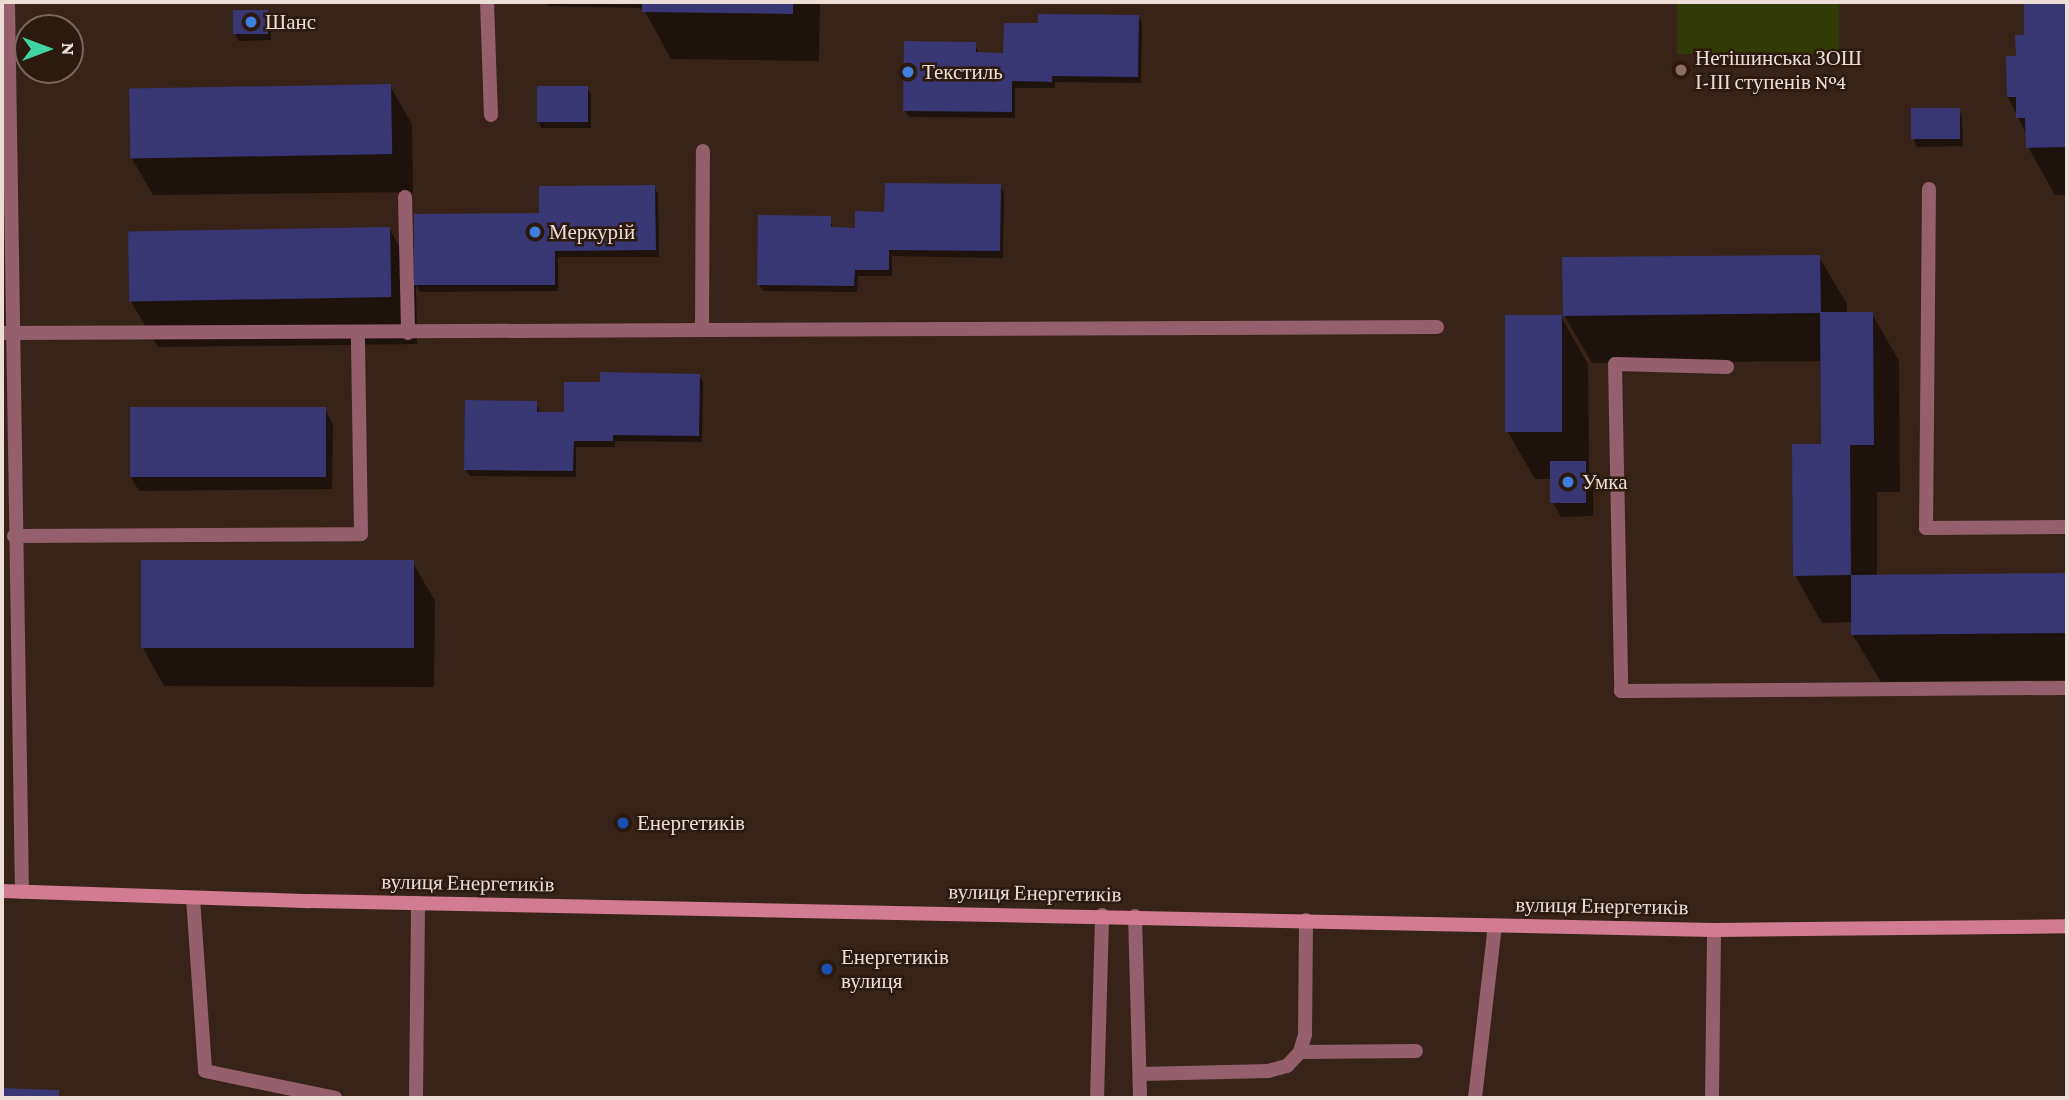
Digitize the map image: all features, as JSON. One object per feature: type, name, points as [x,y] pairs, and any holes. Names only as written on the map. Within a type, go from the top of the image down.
[{"type":"main road","name":"вулиця Енергетиків","points":[[2,891],[418,904],[1102,915],[1714,930],[2067,926]]},
{"type":"street","points":[[8,2],[7,333],[22,892]]},
{"type":"street","points":[[487,2],[491,115]]},
{"type":"street","points":[[702,328],[703,151]]},
{"type":"street","points":[[1928,189],[1926,528],[2067,527]]},
{"type":"street","points":[[405,197],[408,333]]},
{"type":"street","points":[[7,333],[1437,327]]},
{"type":"street","points":[[14,536],[361,534],[358,333]]},
{"type":"street","points":[[1727,367],[1615,364],[1620,691],[2067,688]]},
{"type":"street","points":[[193,898],[205,1072],[335,1098]]},
{"type":"street","points":[[416,1098],[418,904]]},
{"type":"street","points":[[1097,1098],[1102,915]]},
{"type":"street","points":[[1135,916],[1140,1098]]},
{"type":"street","points":[[1140,1074],[1268,1071],[1287,1066],[1300,1052],[1306,1006],[1306,920]]},
{"type":"street","points":[[1475,1098],[1495,925]]},
{"type":"street","points":[[1712,1098],[1714,930]]},
{"type":"street","points":[[1300,1052],[1416,1051]]},
{"type":"green space","points":[[1677,2],[1839,2],[1839,54],[1677,54]]},
{"type":"building","points":[[642,2],[793,2],[793,14],[642,12]]},
{"type":"building","points":[[2024,2],[2067,2],[2067,147],[2026,148],[2025,118],[2016,118],[2016,97],[2007,97],[2006,56],[2016,56],[2015,35],[2024,35]]},
{"type":"building","name":"Шанс","points":[[233,10],[268,10],[268,34],[233,34]]},
{"type":"building","points":[[1038,14],[1139,15],[1138,77],[1052,76],[1052,82],[1012,81],[1012,112],[903,111],[904,41],[976,42],[976,52],[1003,53],[1004,23],[1038,23]]},
{"type":"building","points":[[391,84],[392,154],[130,159],[129,89]]},
{"type":"building","points":[[537,86],[588,86],[588,122],[537,122]]},
{"type":"building","points":[[1911,108],[1960,108],[1960,139],[1911,139]]},
{"type":"building","points":[[885,183],[1001,184],[1000,251],[889,250],[889,270],[855,270],[854,286],[757,285],[758,215],[831,216],[831,227],[855,228],[855,211],[884,212]]},
{"type":"building","name":"Меркурій","points":[[655,185],[656,250],[555,251],[555,285],[414,285],[414,214],[539,213],[539,186]]},
{"type":"building","points":[[390,227],[391,297],[129,302],[128,232]]},
{"type":"building","points":[[1820,255],[1821,312],[1873,312],[1874,445],[1850,445],[1851,575],[1793,576],[1792,444],[1821,444],[1820,313],[1563,316],[1562,257]]},
{"type":"building","points":[[1505,315],[1562,315],[1562,432],[1505,432]]},
{"type":"building","points":[[600,372],[700,374],[699,436],[613,435],[613,441],[574,441],[573,471],[464,470],[465,400],[537,401],[537,412],[564,412],[564,382],[600,382]]},
{"type":"building","points":[[130,407],[326,407],[326,477],[130,477]]},
{"type":"building","name":"Умка","points":[[1550,461],[1586,461],[1586,503],[1550,503]]},
{"type":"building","points":[[141,560],[414,560],[414,648],[141,648]]},
{"type":"building","points":[[2067,573],[2067,633],[1851,635],[1851,575]]},
{"type":"building","points":[[2,1088],[59,1090],[59,1098],[2,1098]]},
{"type":"place","name":"Шанс","points":[[251,22]]},
{"type":"place","name":"Нетішинська ЗОШ І-ІІІ ступенів №4","points":[[1681,70]]},
{"type":"place","name":"Текстиль","points":[[908,72]]},
{"type":"place","name":"Меркурій","points":[[535,232]]},
{"type":"place","name":"Умка","points":[[1568,482]]},
{"type":"place","name":"Енергетиків","points":[[623,823]]},
{"type":"place","name":"Енергетиків вулиця","points":[[827,969]]}]
